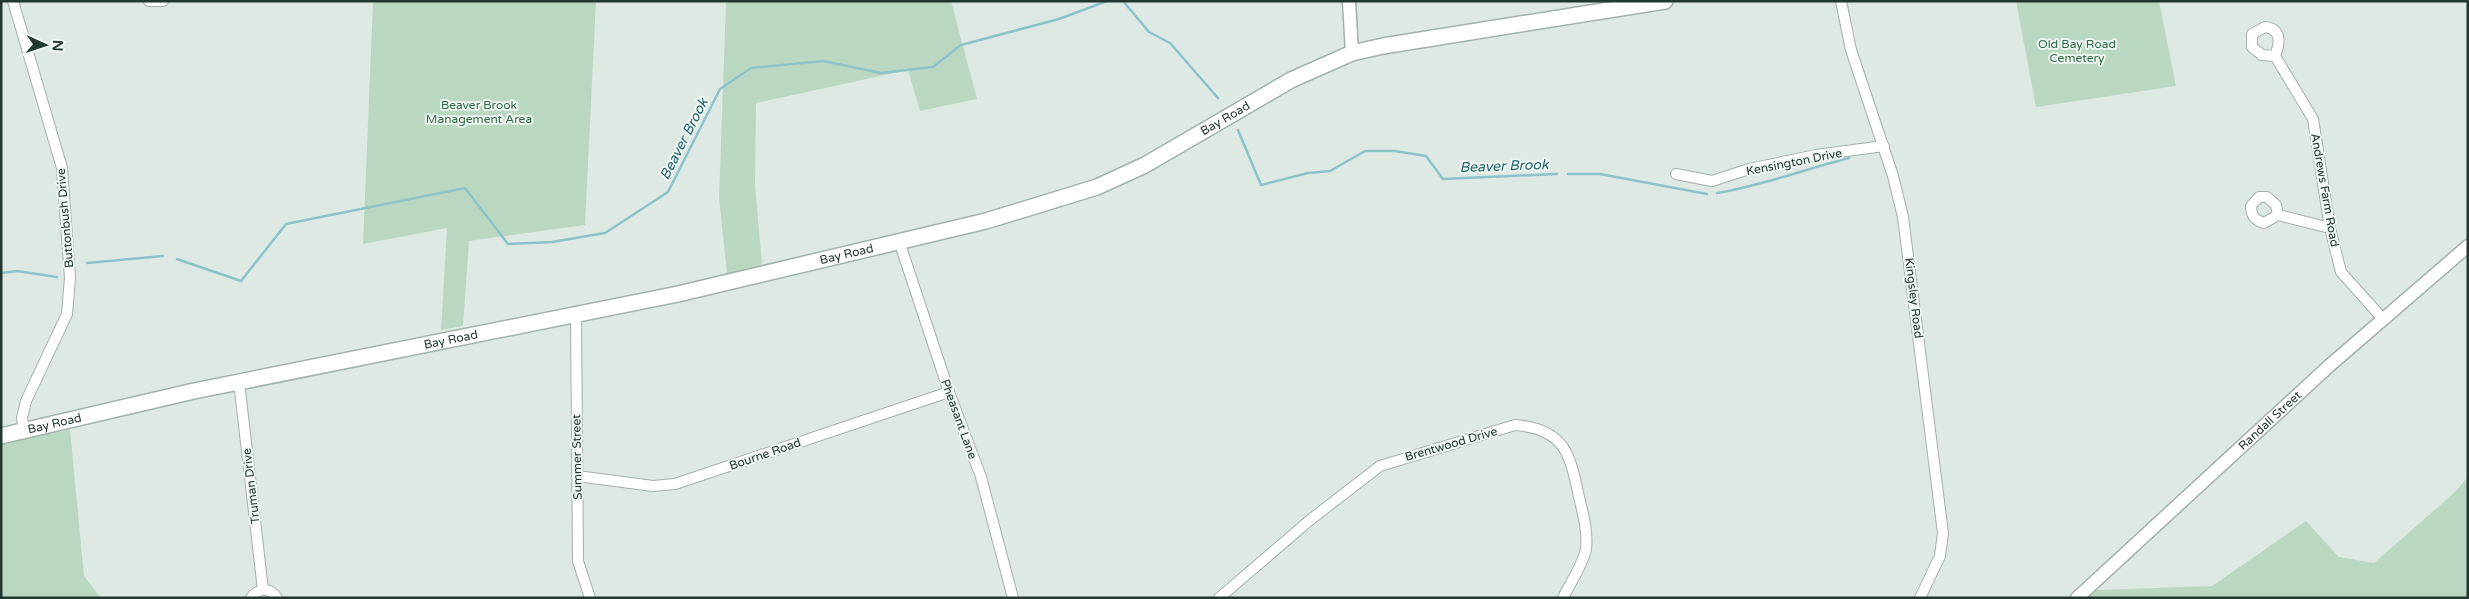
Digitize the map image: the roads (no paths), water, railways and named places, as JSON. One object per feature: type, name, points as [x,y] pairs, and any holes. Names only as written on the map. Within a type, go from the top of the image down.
[{"type":"main road","name":"Bay Road","points":[[1,436],[239,382],[748,278],[986,221],[1097,187],[1145,165],[1291,80],[1352,53],[1392,44],[1665,1]]},
{"type":"street","name":"Buttonbush Drive","points":[[13,1],[62,168],[70,278],[67,314],[26,401],[22,418],[24,431]]},
{"type":"street","points":[[149,1],[163,1]]},
{"type":"street","points":[[1350,1],[1352,53]]},
{"type":"street","name":"Kingsley Road","points":[[1841,1],[1851,50],[1884,146],[1904,226],[1943,524],[1940,556],[1920,598]]},
{"type":"street","name":"Andrews Farm Road","points":[[2275,56],[2313,118],[2330,228],[2341,272],[2382,319]]},
{"type":"street","name":"Kensington Drive","points":[[1676,174],[1712,181],[1749,169],[1806,157],[1884,146]]},
{"type":"street","points":[[2278,215],[2330,228]]},
{"type":"street","name":"Pheasant Lane","points":[[899,242],[949,392],[981,478],[1013,598]]},
{"type":"street","name":"Randall Street","points":[[2077,598],[2238,447],[2382,319],[2468,246]]},
{"type":"street","name":"Summer Street","points":[[576,314],[578,561],[590,598]]},
{"type":"street","name":"Truman Drive","points":[[239,382],[263,590]]},
{"type":"street","name":"Bourne Road","points":[[577,476],[653,486],[675,484],[949,392]]},
{"type":"street","name":"Brentwood Drive","points":[[1219,598],[1310,520],[1380,466],[1515,426],[1533,427],[1550,435],[1566,449],[1573,464],[1587,529],[1586,551],[1563,598]]},
{"type":"street","points":[[251,598],[255,593],[263,590],[269,591],[277,598]]},
{"type":"waterway","name":"Beaver Brook","points":[[177,259],[241,281],[286,224],[465,188],[508,244],[552,242],[605,233],[668,192],[720,89],[751,68],[823,61],[881,73],[933,67],[961,45],[1059,19],[1107,1]]},
{"type":"waterway","name":"Beaver Brook","points":[[1123,1],[1149,32],[1170,43],[1218,98]]},
{"type":"waterway","name":"Beaver Brook","points":[[1238,130],[1261,185],[1308,173],[1330,171],[1365,151],[1395,151],[1426,156],[1443,179],[1557,174]]},
{"type":"waterway","name":"Beaver Brook","points":[[1717,193],[1767,182],[1849,158]]},
{"type":"waterway","name":"Beaver Brook","points":[[1568,174],[1600,174],[1707,194]]},
{"type":"waterway","name":"Beaver Brook","points":[[87,263],[163,256]]},
{"type":"waterway","name":"Beaver Brook","points":[[1,273],[17,271],[57,277]]},
{"type":"park label","name":"Old Bay Road Cemetery","points":[[2077,51]]},
{"type":"park label","name":"Beaver Brook Management Area","points":[[479,112]]}]
